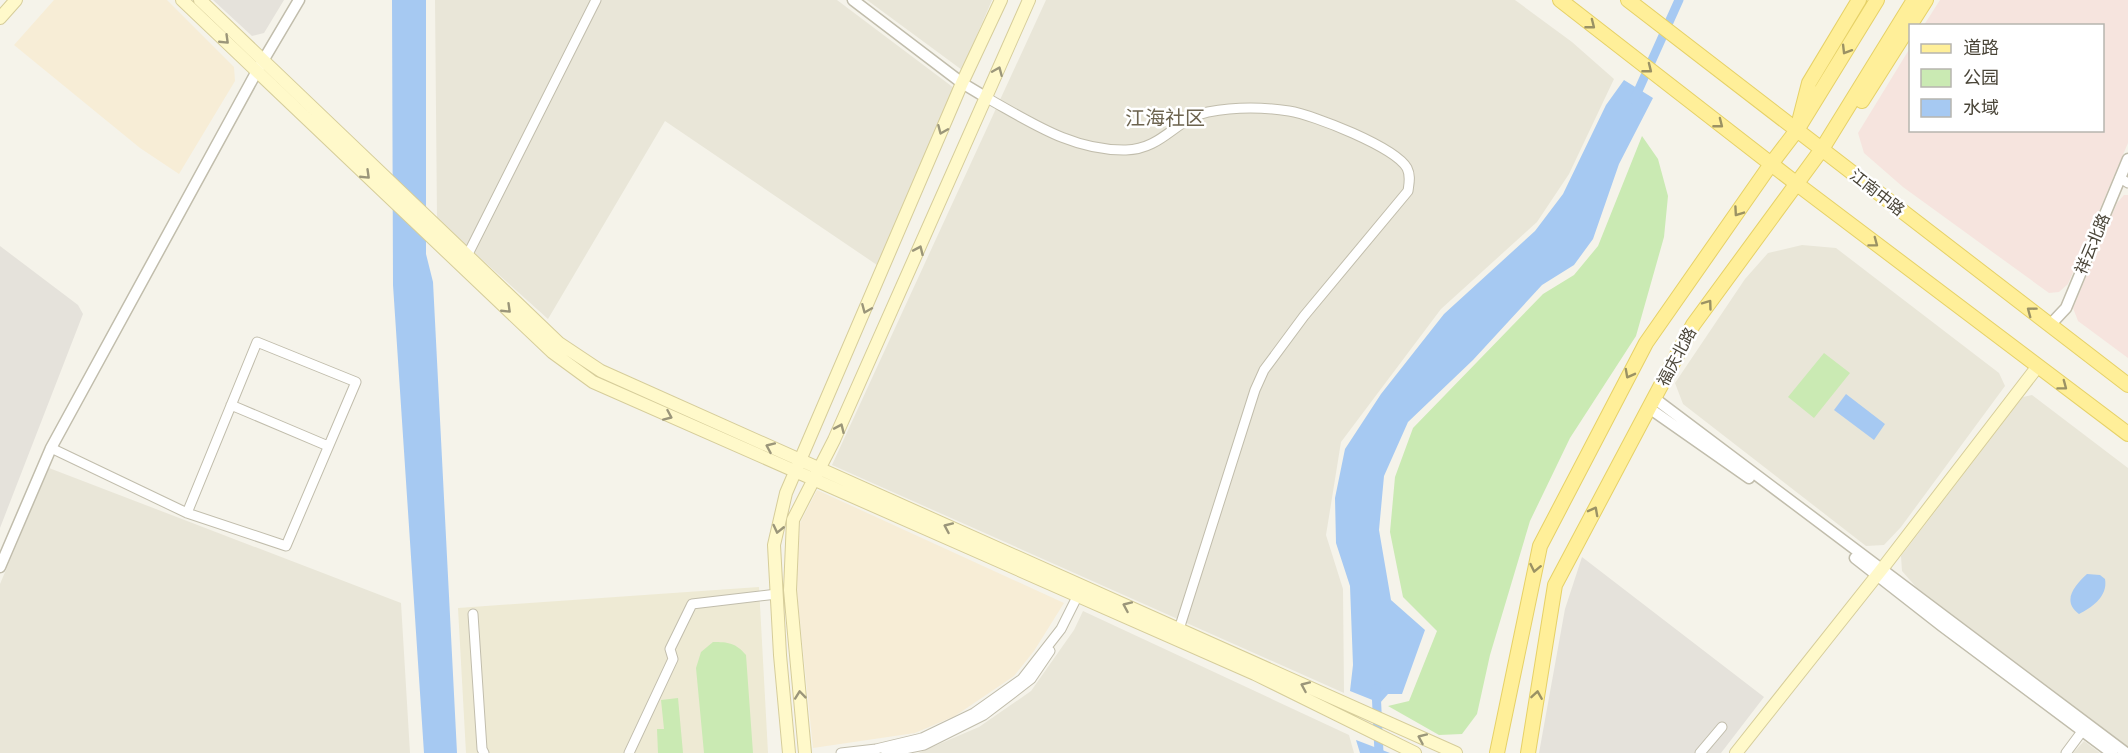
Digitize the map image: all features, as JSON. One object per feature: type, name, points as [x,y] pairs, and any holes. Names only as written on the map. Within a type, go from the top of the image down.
[{"type":"main road","points":[[0,18],[16,0]]},
{"type":"main road","points":[[182,0],[260,66],[464,261],[559,343],[601,371],[817,475],[1175,634],[1358,709],[1456,753]]},
{"type":"main road","points":[[200,0],[260,66]]},
{"type":"main road","points":[[789,753],[780,655],[774,545],[786,493],[962,83],[1001,0]]},
{"type":"main road","points":[[805,753],[790,590],[793,520],[834,441],[1029,0]]},
{"type":"main road","points":[[1560,0],[1797,184],[2128,434]]},
{"type":"main road","name":"江南中路","points":[[1628,0],[2128,384]]},
{"type":"main road","points":[[1797,130],[1809,83],[1859,0]]},
{"type":"main road","name":"福庆北路","points":[[1497,753],[1540,546],[1646,343],[1797,130],[1876,0]]},
{"type":"main road","name":"福庆北路","points":[[1528,753],[1555,585],[1693,325],[1822,149],[1914,0]]},
{"type":"main road","points":[[1911,24],[1926,0]]},
{"type":"main road","points":[[1822,149],[1851,117],[1909,28]]},
{"type":"main road","points":[[1736,753],[1880,572],[2038,366]]},
{"type":"main road","points":[[1175,634],[1415,753]]},
{"type":"street","points":[[0,567],[51,448],[260,66],[299,0]]},
{"type":"street","points":[[464,261],[596,0]]},
{"type":"street","points":[[853,0],[962,83],[1054,136],[1072,142],[1108,149],[1128,150],[1153,145],[1189,118],[1206,112],[1265,108],[1292,111],[1331,123],[1396,157],[1407,168],[1410,179],[1408,191],[1304,316],[1278,350],[1255,390],[1175,634]]},
{"type":"street","name":"祥云北路","points":[[2050,325],[2066,308],[2124,181],[2128,159]]},
{"type":"street","points":[[51,448],[187,513],[286,546],[356,382],[257,342],[187,513]]},
{"type":"street","points":[[1652,403],[2085,727],[2126,753]]},
{"type":"street","points":[[231,405],[328,446]]},
{"type":"street","points":[[841,753],[922,738],[974,714],[1022,678],[1060,629],[1082,592]]},
{"type":"street","points":[[886,753],[924,745],[984,716],[1030,680],[1070,623],[1082,592]]},
{"type":"street","points":[[629,753],[673,659],[670,649],[692,604],[777,594]]},
{"type":"street","points":[[473,614],[484,753]]},
{"type":"street","points":[[1700,753],[1722,727]]},
{"type":"street","points":[[2066,753],[2085,727]]},
{"type":"street","points":[[2085,727],[2112,753]]},
{"type":"shaded area","points":[[54,0],[167,0],[234,67],[235,81],[179,174],[140,148],[14,45]]},
{"type":"shaded area","points":[[213,0],[284,0],[264,33],[252,36]]},
{"type":"shaded area","points":[[435,0],[837,0],[954,88],[877,265],[665,121],[548,319],[437,219]]},
{"type":"shaded area","points":[[867,0],[992,0],[962,70]]},
{"type":"shaded area","points":[[1046,0],[1515,0],[1572,42],[1614,79],[1569,174],[1537,222],[1441,309],[1341,442],[1326,535],[1343,589],[1344,693],[832,465]]},
{"type":"shaded area","points":[[1940,0],[2128,0],[2128,143],[2068,284],[2059,292],[2049,293],[1903,187],[1864,153],[1858,133],[1909,50],[1909,132],[2104,132],[2104,24],[1925,24]]},
{"type":"shaded area","points":[[2124,195],[2128,195],[2128,358],[2078,321],[2073,308],[2117,203]]},
{"type":"shaded area","points":[[1802,245],[1836,248],[1999,373],[2005,386],[1901,527],[1884,545],[1866,546],[1683,404],[1675,383],[1745,279],[1768,253]]},
{"type":"shaded area","points":[[0,246],[78,305],[83,314],[0,528]]},
{"type":"shaded area","points":[[2032,395],[2128,468],[2128,748],[1916,587],[1902,571],[1901,556],[2023,397]]},
{"type":"shaded area","points":[[49,468],[401,603],[410,753],[0,753],[0,584]]},
{"type":"shaded area","points":[[817,490],[1064,603],[1034,651],[1014,676],[955,716],[915,733],[813,748],[796,583],[800,523]]},
{"type":"shaded area","points":[[1582,557],[1764,697],[1721,753],[1539,753],[1565,609]]},
{"type":"shaded area","points":[[759,587],[768,753],[466,753],[458,608]]},
{"type":"shaded area","points":[[1083,611],[1349,735],[1354,753],[918,753],[979,727],[1031,691],[1074,630]]},
{"type":"shaded area","points":[[2084,741],[2100,753],[2073,753]]},
{"type":"green space","points":[[1642,136],[1658,159],[1668,196],[1664,237],[1636,336],[1570,438],[1530,521],[1490,655],[1477,714],[1462,734],[1439,735],[1388,706],[1409,701],[1437,631],[1403,597],[1390,532],[1395,477],[1413,428],[1543,294],[1574,275],[1598,246]]},
{"type":"green space","points":[[1824,353],[1850,373],[1814,418],[1788,397]]},
{"type":"green space","points":[[713,642],[731,644],[746,655],[753,753],[704,753],[696,668],[701,652]]},
{"type":"green space","points":[[678,698],[683,753],[658,753],[657,729],[664,729],[661,700]]},
{"type":"water","points":[[392,0],[426,0],[426,254],[433,282],[457,753],[424,753],[393,285]]},
{"type":"water","points":[[1624,80],[1653,98],[1619,164],[1593,239],[1574,265],[1542,285],[1473,360],[1408,422],[1384,476],[1379,530],[1391,600],[1425,630],[1402,694],[1388,694],[1380,703],[1350,691],[1353,665],[1350,586],[1336,543],[1335,498],[1345,449],[1381,394],[1444,314],[1535,231],[1563,194],[1606,105]]},
{"type":"water","points":[[1846,394],[1885,424],[1874,440],[1834,410]]},
{"type":"water","points":[[2087,574],[2100,575],[2105,579],[2104,591],[2098,600],[2079,614],[2070,599],[2074,588]]},
{"type":"water","points":[[1356,740],[1390,753],[1360,753]]},
{"type":"waterway","points":[[1634,100],[1679,0]]},
{"type":"waterway","points":[[1376,689],[1379,753]]},
{"type":"district","name":"江海社区","points":[[1165,118]]}]
